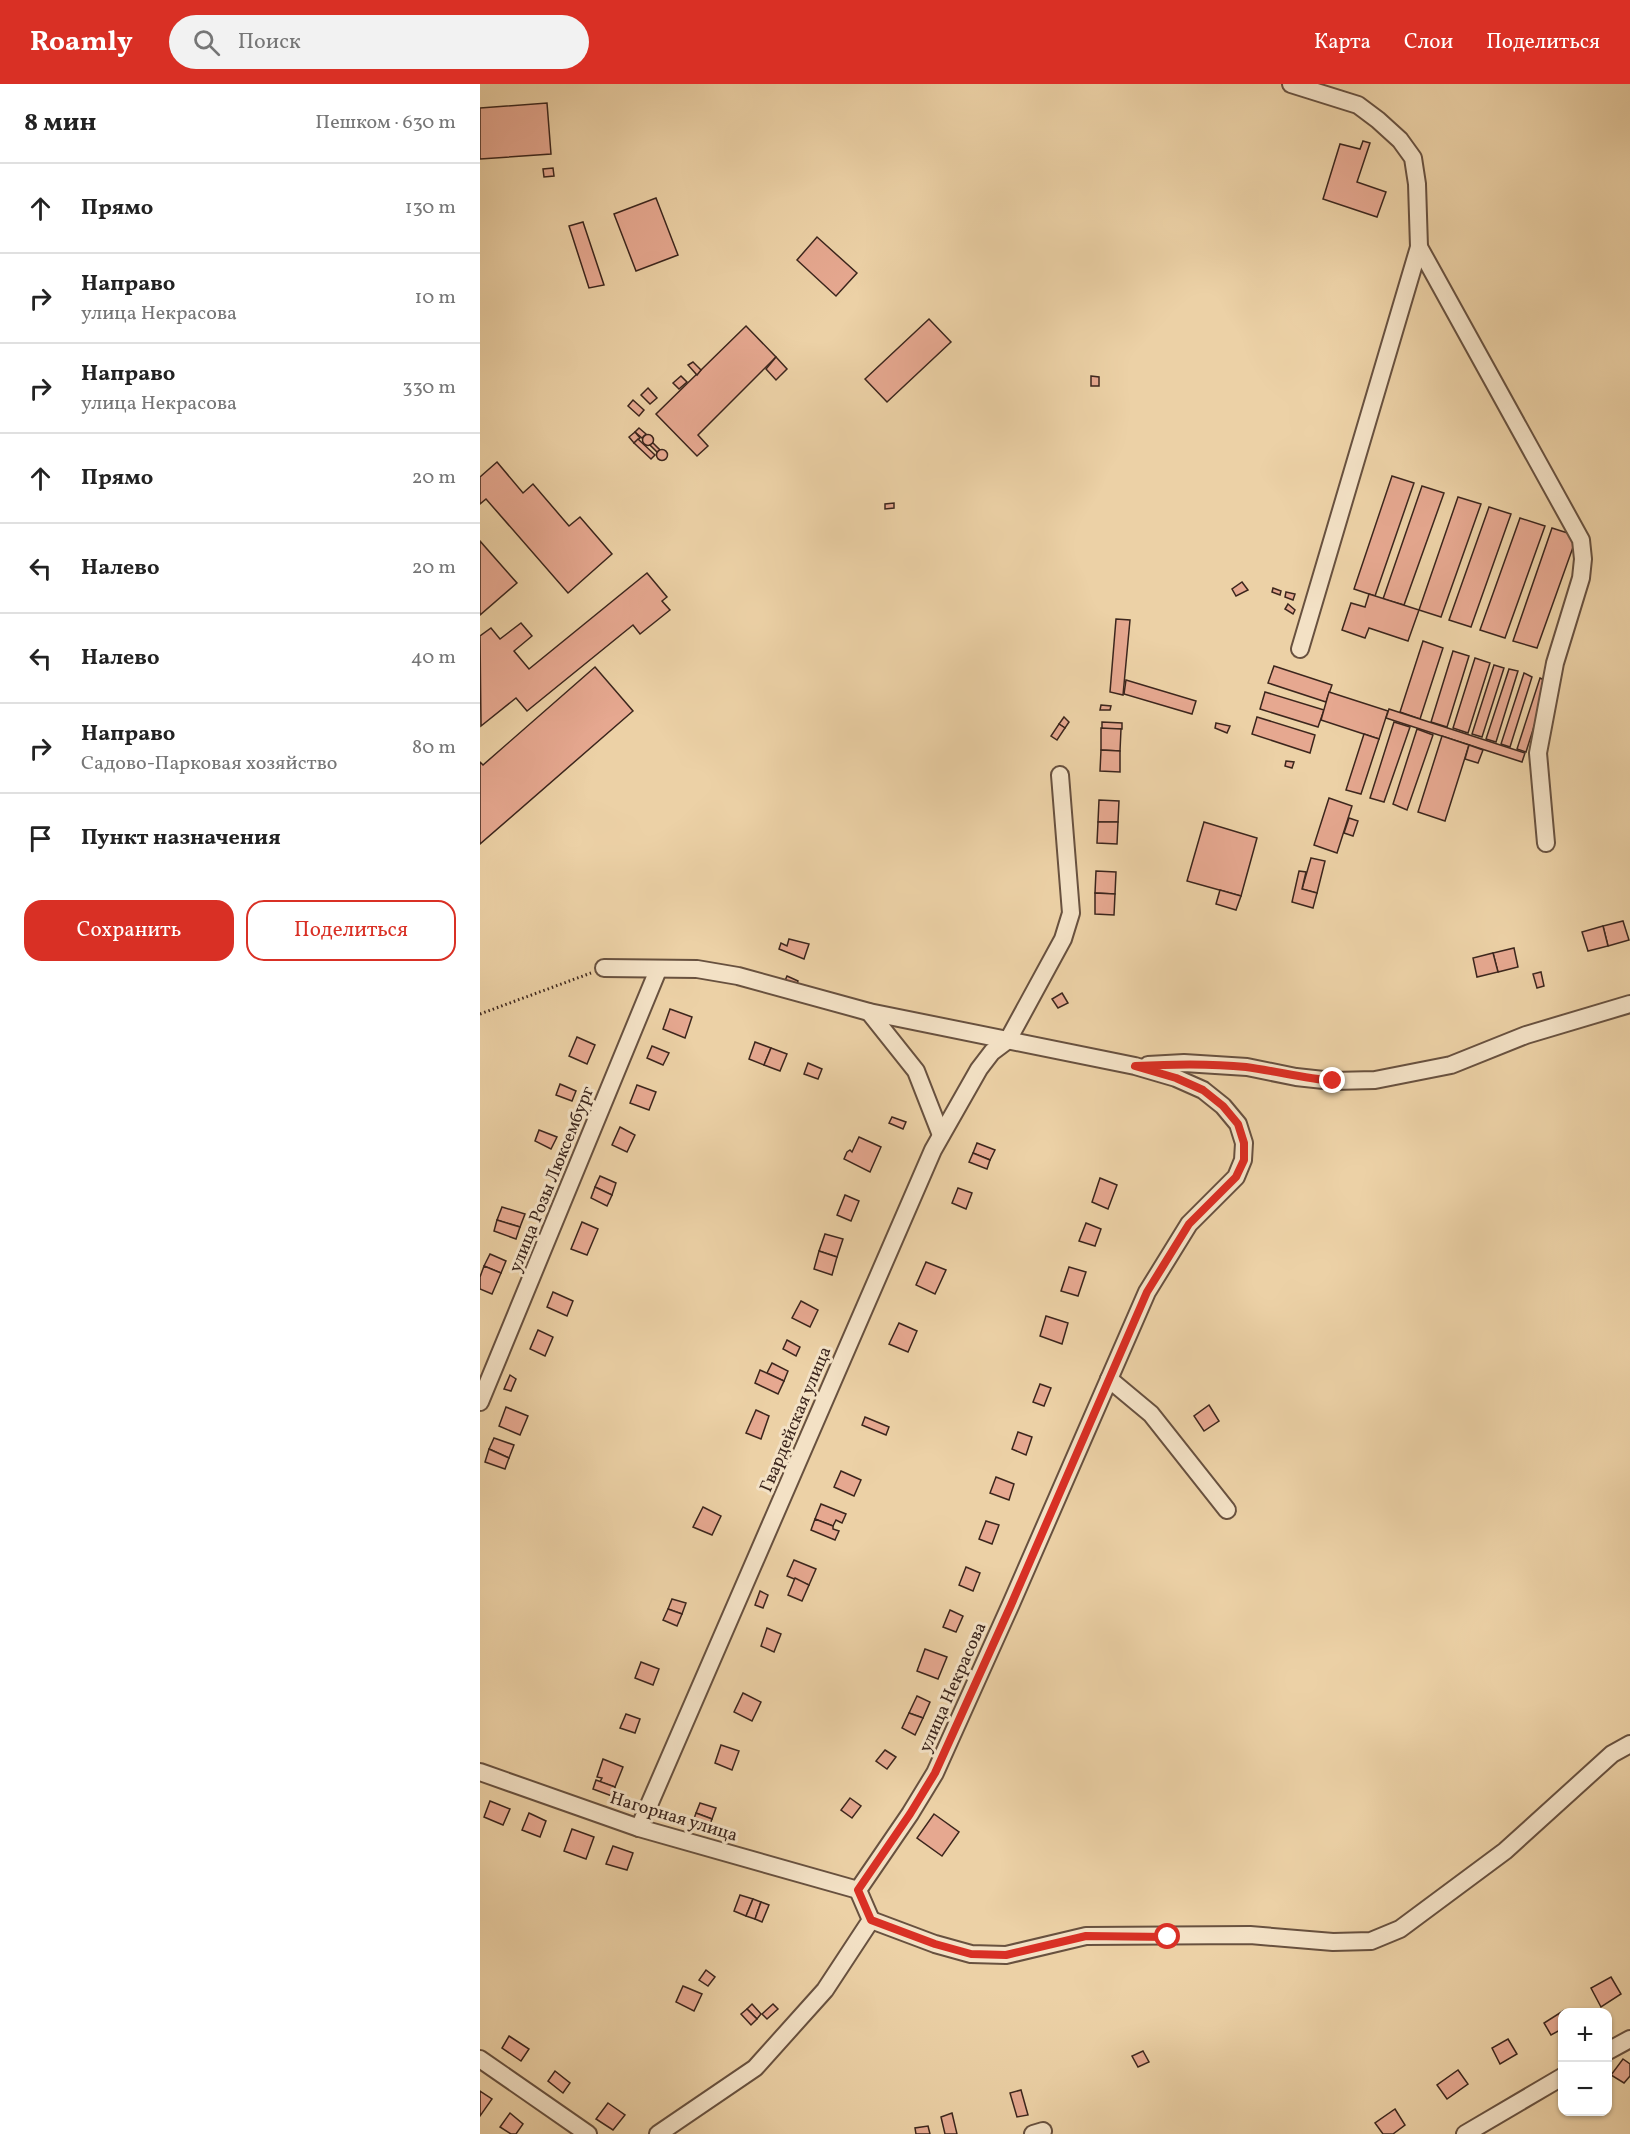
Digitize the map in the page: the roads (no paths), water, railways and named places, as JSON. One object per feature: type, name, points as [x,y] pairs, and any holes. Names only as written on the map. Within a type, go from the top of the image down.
[{"type":"street","points":[[1291,84],[1358,105],[1400,140],[1413,158],[1417,184],[1419,248],[1300,649]]},
{"type":"street","points":[[1419,248],[1581,540],[1583,559],[1581,578],[1555,663],[1538,753],[1546,843]]},
{"type":"street","name":"Гвардейская улица","points":[[639,1828],[941,1135],[979,1069],[993,1052],[1008,1040],[1064,939],[1071,913],[1060,775]]},
{"type":"street","points":[[604,969],[696,969],[738,976],[869,1012],[1135,1066],[1184,1063],[1247,1067],[1296,1077],[1333,1081],[1375,1080],[1451,1065],[1526,1035],[1630,1004]]},
{"type":"street","name":"улица Розы Люксембург","points":[[480,1402],[658,970]]},
{"type":"street","points":[[869,1012],[916,1071],[941,1135]]},
{"type":"street","name":"улица Некрасова","points":[[858,1890],[935,1773],[1147,1292],[1189,1224],[1236,1177],[1244,1160],[1244,1143],[1238,1124],[1223,1106],[1203,1090],[1176,1078],[1135,1066]]},
{"type":"street","points":[[1109,1379],[1151,1414],[1227,1510]]},
{"type":"street","points":[[858,1890],[871,1920],[935,1944],[971,1954],[1006,1955],[1086,1936],[1250,1935],[1333,1942],[1371,1941],[1400,1929],[1506,1851],[1612,1754],[1630,1744]]},
{"type":"street","name":"Нагорная улица","points":[[480,1772],[639,1828],[858,1890]]},
{"type":"street","points":[[658,2134],[755,2068],[825,1990],[871,1920]]},
{"type":"street","points":[[1618,2046],[1630,2056]]},
{"type":"street","points":[[480,2059],[588,2134]]},
{"type":"street","points":[[1465,2134],[1558,2081]]}]
